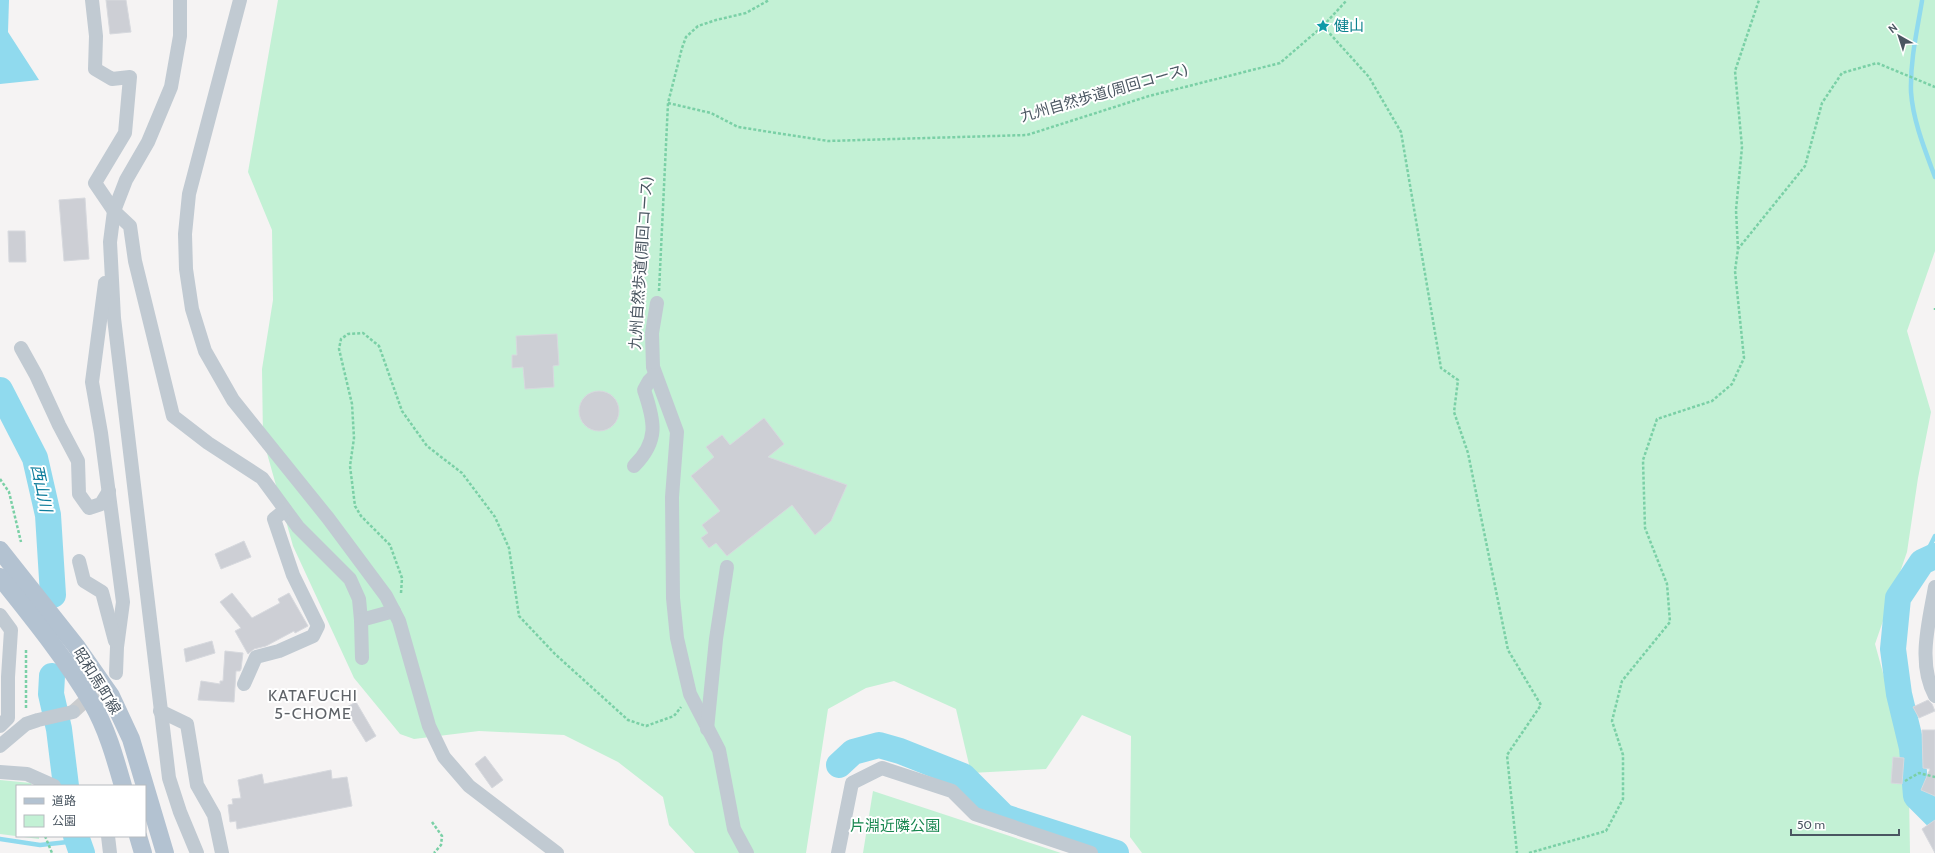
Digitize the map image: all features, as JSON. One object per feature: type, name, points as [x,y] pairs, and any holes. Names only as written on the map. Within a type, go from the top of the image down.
[{"type":"main road","name":"昭和馬町線","points":[[0,550],[76,646],[111,696],[131,740],[145,785]]},
{"type":"main road","name":"昭和馬町線","points":[[0,577],[62,659],[92,704],[110,742],[124,785]]},
{"type":"main road","name":"昭和馬町線","points":[[146,790],[165,853]]},
{"type":"main road","points":[[138,837],[143,853]]},
{"type":"street","points":[[92,0],[96,36],[95,69],[112,78],[130,77],[126,133],[95,183],[114,211],[130,226],[134,261],[173,416],[208,443],[262,478],[298,528],[350,579],[359,600],[362,658]]},
{"type":"street","points":[[116,673],[117,647],[123,602],[101,433],[92,382],[114,211],[126,180],[148,142],[171,87],[180,36],[180,0]]},
{"type":"street","points":[[240,0],[189,194],[185,234],[186,269],[192,309],[205,351],[233,400],[328,518],[386,596],[399,621],[429,726],[444,757],[469,786],[557,853]]},
{"type":"street","points":[[110,242],[114,318],[169,778],[180,812],[197,853]]},
{"type":"street","name":"九州自然歩道(周回コース)","points":[[657,303],[652,333],[653,368],[677,432],[672,497],[673,598],[677,638],[690,694],[707,730],[719,750],[734,829],[747,853]]},
{"type":"street","points":[[21,348],[36,374],[59,425],[78,461],[80,494],[89,508],[102,504],[109,491]]},
{"type":"street","points":[[634,466],[645,455],[652,437],[652,419],[644,390],[649,381],[655,375]]},
{"type":"street","points":[[244,684],[256,657],[279,651],[314,636],[318,626],[293,575],[274,519],[285,510]]},
{"type":"street","points":[[78,561],[84,581],[102,592],[117,647]]},
{"type":"street","points":[[707,730],[716,639],[727,567]]},
{"type":"street","points":[[1935,586],[1925,664],[1928,683],[1935,696]]},
{"type":"street","points":[[361,620],[394,611]]},
{"type":"street","points":[[0,615],[11,630],[4,678],[8,718],[0,726]]},
{"type":"street","points":[[160,711],[187,724],[197,785],[214,814],[222,853]]},
{"type":"street","points":[[0,746],[32,722],[73,712]]},
{"type":"street","points":[[838,853],[852,783],[882,768],[952,791],[975,814],[1091,853]]},
{"type":"street","points":[[0,772],[27,774],[52,785]]},
{"type":"street","points":[[108,837],[110,853]]},
{"type":"path","points":[[668,103],[686,37],[698,26],[746,13],[769,0]]},
{"type":"path","name":"九州自然歩道(周回コース)","points":[[657,303],[660,271],[661,218],[668,103],[711,113],[738,127],[828,141],[1027,135],[1149,96],[1280,63],[1323,26],[1347,0]]},
{"type":"path","points":[[1529,853],[1606,831],[1623,800],[1623,755],[1612,721],[1622,681],[1670,622],[1666,584],[1646,528],[1644,460],[1657,419],[1712,401],[1732,384],[1744,358],[1734,271],[1738,249],[1736,210],[1742,147],[1736,71],[1759,0]]},
{"type":"path","points":[[1323,26],[1369,77],[1401,132],[1442,368],[1458,380],[1454,412],[1468,452],[1508,650],[1541,705],[1507,755],[1517,853]]},
{"type":"path","points":[[1738,249],[1806,166],[1822,103],[1842,73],[1877,63],[1935,87]]},
{"type":"path","points":[[394,611],[401,604],[402,578],[390,544],[361,516],[355,506],[352,490],[350,466],[354,438],[352,404],[339,349],[341,339],[348,334],[363,333],[378,346],[402,411],[427,446],[462,473],[495,517],[509,548],[519,616],[555,654],[628,720],[646,726],[674,716],[690,694]]},
{"type":"path","points":[[0,479],[9,492],[21,542]]},
{"type":"path","points":[[26,650],[32,722]]},
{"type":"path","points":[[1905,781],[1920,773],[1935,777]]},
{"type":"path","points":[[432,822],[442,836],[441,845],[434,853]]},
{"type":"path","points":[[45,837],[45,841],[52,853]]},
{"type":"green space","points":[[278,0],[1935,0],[1935,251],[1907,331],[1931,412],[1918,478],[1907,552],[1875,644],[1891,702],[1909,795],[1910,853],[1142,853],[1130,837],[1131,736],[1082,715],[1046,769],[971,773],[956,709],[894,681],[866,688],[828,709],[806,853],[695,853],[669,825],[663,797],[618,762],[564,735],[479,731],[414,739],[400,734],[354,678],[293,546],[263,439],[262,369],[273,300],[272,230],[248,172]]},
{"type":"green space","points":[[0,780],[31,783],[32,785],[16,785],[16,836],[0,834]]},
{"type":"green space","name":"片淵近隣公園","points":[[873,791],[1061,853],[863,853]]},
{"type":"green space","points":[[23,837],[39,837],[39,839]]},
{"type":"water","points":[[0,0],[9,0],[8,32],[39,80],[0,84]]},
{"type":"building","points":[[106,0],[126,0],[131,32],[110,34]]},
{"type":"building","points":[[85,198],[89,259],[64,261],[59,200]]},
{"type":"building","points":[[8,231],[25,231],[26,262],[9,262]]},
{"type":"building","points":[[557,334],[559,365],[553,366],[554,387],[525,389],[523,367],[512,368],[512,355],[517,355],[516,336]]},
{"type":"building","points":[[599,391],[610,394],[616,400],[619,411],[616,422],[610,428],[599,431],[588,428],[582,422],[579,411],[582,400],[588,394]]},
{"type":"building","points":[[764,418],[784,444],[768,457],[847,485],[831,521],[815,535],[792,505],[727,556],[716,543],[709,548],[701,538],[708,533],[702,525],[720,511],[691,476],[714,457],[706,447],[722,435],[730,445]]},
{"type":"building","points":[[244,541],[251,557],[221,569],[215,554]]},
{"type":"building","points":[[232,593],[252,618],[280,603],[278,599],[289,593],[308,626],[295,633],[294,631],[266,646],[254,649],[248,654],[235,631],[241,628],[220,602]]},
{"type":"building","points":[[212,641],[215,653],[186,662],[184,649]]},
{"type":"building","points":[[225,651],[243,653],[241,669],[240,671],[236,671],[234,702],[198,700],[201,681],[220,684],[220,681],[223,681]]},
{"type":"building","points":[[1928,700],[1932,704],[1935,711],[1919,718],[1913,707]]},
{"type":"building","points":[[356,702],[376,736],[366,742],[345,708]]},
{"type":"building","points":[[1922,730],[1935,730],[1935,796],[1921,790],[1930,769],[1923,768]]},
{"type":"building","points":[[485,756],[503,780],[492,788],[475,764]]},
{"type":"building","points":[[1893,757],[1904,758],[1902,784],[1891,783]]},
{"type":"building","points":[[331,770],[332,779],[347,777],[352,806],[237,829],[236,821],[230,822],[228,805],[233,804],[232,799],[241,798],[238,780],[262,774],[264,784]]},
{"type":"building","points":[[1935,820],[1935,853],[1922,829]]},
{"type":"waterway","points":[[1922,1],[1913,57],[1911,92],[1917,125],[1935,177]]},
{"type":"waterway","name":"西山川","points":[[0,390],[35,458],[48,515],[53,595]]},
{"type":"waterway","points":[[1922,562],[1935,536]]},
{"type":"waterway","points":[[1935,556],[1922,562],[1898,598],[1893,649],[1899,694],[1912,748],[1916,796],[1935,815]]},
{"type":"waterway","name":"西山川","points":[[52,676],[51,694],[59,729],[66,785]]},
{"type":"waterway","points":[[839,765],[853,752],[879,745],[900,751],[963,776],[1004,817],[1116,853]]},
{"type":"waterway","name":"西山川","points":[[76,837],[82,853]]},
{"type":"waterway","points":[[0,839],[40,845],[77,841]]},
{"type":"tunnel","points":[[73,712],[96,691]]},
{"type":"place","name":"健山","points":[[1323,26]]},
{"type":"district","name":"KATAFUCHI 5-CHOME","points":[[313,704]]}]
